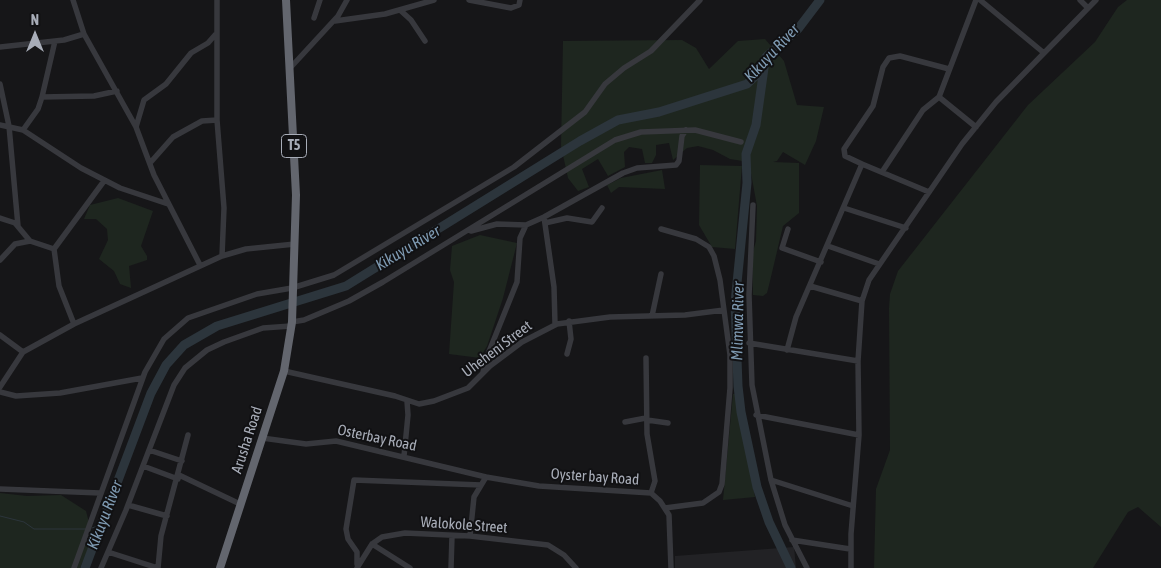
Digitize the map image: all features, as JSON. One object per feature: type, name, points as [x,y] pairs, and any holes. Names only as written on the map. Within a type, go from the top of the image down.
[{"type":"highway","name":"T5","points":[[286,0],[296,176],[292,322]]},
{"type":"highway","name":"Arusha Road","points":[[220,568],[284,372],[292,322]]},
{"type":"street","points":[[73,0],[84,34],[136,127],[168,204],[200,265]]},
{"type":"street","points":[[216,0],[217,120],[224,208],[222,256]]},
{"type":"street","points":[[314,18],[320,0]]},
{"type":"street","points":[[290,67],[335,21],[347,0]]},
{"type":"street","points":[[335,21],[400,10],[434,0]]},
{"type":"street","points":[[469,0],[511,8],[519,5],[520,0]]},
{"type":"street","points":[[74,568],[142,378],[164,339],[188,318],[257,294],[292,290],[334,275],[362,260],[514,167],[585,112],[605,84],[624,68],[651,51],[700,0]]},
{"type":"street","points":[[882,172],[923,110],[939,97],[976,0]]},
{"type":"street","points":[[980,0],[1044,53]]},
{"type":"street","points":[[1080,0],[1088,8]]},
{"type":"street","points":[[851,568],[850,549],[859,436],[858,362],[862,301],[869,280],[929,192],[996,102],[1096,0]]},
{"type":"street","points":[[400,10],[425,41]]},
{"type":"street","points":[[0,47],[55,41],[84,34]]},
{"type":"street","points":[[136,127],[144,100],[166,84],[191,53],[208,43],[215,35]]},
{"type":"street","points":[[23,130],[38,109],[55,41]]},
{"type":"street","points":[[929,192],[845,156],[844,149],[873,106],[883,67],[889,58],[900,56],[949,69]]},
{"type":"street","points":[[0,84],[9,126],[18,226]]},
{"type":"street","points":[[42,97],[94,96],[117,91]]},
{"type":"street","points":[[939,97],[976,127]]},
{"type":"street","points":[[150,162],[173,137],[202,121],[217,120]]},
{"type":"street","points":[[0,125],[23,130],[34,139],[104,180],[132,193],[168,204]]},
{"type":"street","points":[[544,220],[623,173],[637,168],[676,165],[680,161],[682,138],[686,130]]},
{"type":"street","points":[[101,568],[128,505],[174,385],[194,359],[207,350],[251,332],[304,320],[349,301],[615,140],[641,132],[695,130],[741,142]]},
{"type":"street","points":[[787,350],[796,317],[862,164]]},
{"type":"street","points":[[74,324],[59,286],[54,249],[104,180]]},
{"type":"street","points":[[753,205],[750,248],[749,343],[750,370],[756,415],[770,480],[784,526],[807,568]]},
{"type":"street","points":[[464,233],[497,224],[526,225],[544,220],[567,218],[592,222],[602,208]]},
{"type":"street","points":[[844,208],[906,228]]},
{"type":"street","points":[[0,218],[18,226],[30,241]]},
{"type":"street","points":[[544,220],[554,287],[555,324]]},
{"type":"street","points":[[482,373],[517,282],[520,238],[526,225]]},
{"type":"street","points":[[661,229],[696,239],[709,247],[714,256],[720,280],[729,338],[730,380],[722,484],[718,492],[703,503],[665,508]]},
{"type":"street","points":[[788,229],[782,248],[821,262]]},
{"type":"street","points":[[0,260],[15,244],[30,241],[54,249]]},
{"type":"street","points":[[0,386],[22,352],[74,324],[222,256],[246,249],[294,244]]},
{"type":"street","points":[[828,246],[879,264]]},
{"type":"street","points":[[652,316],[661,274]]},
{"type":"street","points":[[810,286],[862,301]]},
{"type":"street","name":"Uheheni Street","points":[[284,372],[395,396],[419,404],[457,393],[476,382],[482,373],[522,342],[555,324],[610,317],[652,316],[724,310]]},
{"type":"street","points":[[567,354],[571,340],[569,321]]},
{"type":"street","points":[[0,335],[22,352]]},
{"type":"street","points":[[749,343],[858,362]]},
{"type":"street","points":[[646,358],[646,419],[655,481],[651,493]]},
{"type":"street","points":[[0,392],[16,396],[60,393],[142,378]]},
{"type":"street","points":[[404,456],[408,415],[407,401]]},
{"type":"street","points":[[756,415],[859,436]]},
{"type":"street","points":[[625,422],[646,419],[668,423]]},
{"type":"street","points":[[108,552],[158,568],[161,536],[188,435]]},
{"type":"street","name":"Osterbay Road","points":[[262,438],[306,444],[336,441],[486,477]]},
{"type":"street","points":[[149,450],[182,461]]},
{"type":"street","points":[[143,466],[178,477],[240,504]]},
{"type":"street","points":[[470,536],[474,497],[486,477]]},
{"type":"street","name":"Oyster bay Road","points":[[486,477],[539,486],[651,493],[665,508],[671,528],[671,568]]},
{"type":"street","points":[[357,567],[357,552],[348,539],[346,529],[354,480],[481,485]]},
{"type":"street","points":[[770,480],[853,506]]},
{"type":"street","points":[[0,489],[100,492]]},
{"type":"street","points":[[128,505],[167,516]]},
{"type":"street","name":"Walokole Street","points":[[372,544],[382,538],[405,533],[470,536],[548,545],[564,555],[573,567]]},
{"type":"street","points":[[451,568],[452,536]]},
{"type":"street","points":[[792,540],[850,549]]},
{"type":"street","points":[[357,567],[372,544],[410,568]]},
{"type":"shaded area","points":[[1127,0],[1161,0],[1161,527],[1138,507],[1128,512],[1093,568],[874,568],[876,489],[890,450],[889,308],[890,294],[898,271],[1028,105],[1095,42],[1118,7]]},
{"type":"shaded area","points":[[765,39],[784,61],[797,105],[824,107],[816,141],[805,165],[783,152],[777,161],[773,162],[799,163],[799,213],[783,226],[767,293],[763,296],[753,295],[752,255],[756,241],[757,206],[749,162],[730,159],[713,150],[698,146],[687,148],[673,160],[669,143],[656,145],[656,155],[652,163],[645,163],[642,149],[629,147],[624,152],[625,167],[608,176],[598,159],[582,169],[589,187],[578,191],[568,178],[561,146],[563,41],[682,40],[696,48],[709,69],[738,41]]},
{"type":"shaded area","points":[[700,165],[742,166],[735,249],[712,247],[699,225]]},
{"type":"shaded area","points":[[662,170],[665,189],[619,187],[611,193],[607,185],[621,178]]},
{"type":"shaded area","points":[[118,198],[153,211],[141,246],[147,256],[147,260],[129,266],[131,288],[120,284],[114,271],[99,259],[108,240],[107,229],[96,219],[84,219],[90,205]]},
{"type":"shaded area","points":[[480,235],[517,243],[503,298],[487,346],[480,358],[449,354],[454,282],[450,270],[452,246]]},
{"type":"shaded area","points":[[733,394],[736,394],[755,497],[723,500]]},
{"type":"shaded area","points":[[0,493],[27,496],[61,495],[86,511],[93,538],[80,568],[0,568]]},
{"type":"shaded area","points":[[794,547],[796,568],[675,568],[675,556]]},
{"type":"waterway","name":"Kikuyu River","points":[[85,568],[151,393],[166,365],[184,345],[217,326],[346,286],[580,141],[618,120],[659,112],[747,84],[764,68],[766,57],[798,29],[820,0]]},
{"type":"waterway","name":"Mlimwa River","points":[[764,68],[756,125],[746,154],[747,183],[735,303],[738,386],[741,412],[757,487],[769,522],[791,568]]},
{"type":"waterway","points":[[0,516],[24,522],[34,529],[86,529]]},
{"type":"waterway","name":"Kikuyu River","points":[[92,528],[101,525]]}]
